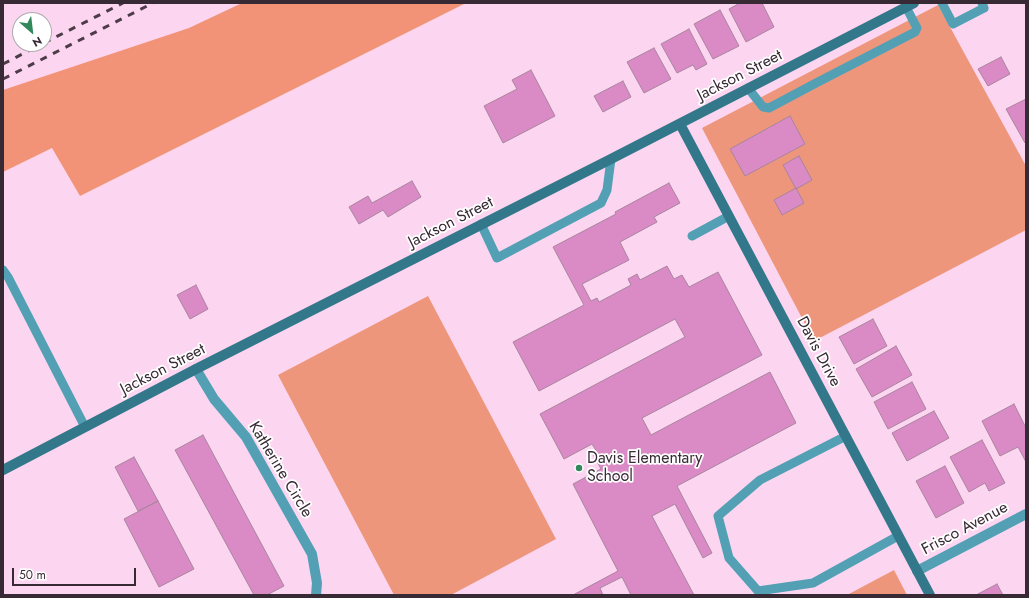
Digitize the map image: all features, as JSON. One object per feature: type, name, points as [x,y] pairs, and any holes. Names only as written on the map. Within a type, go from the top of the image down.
[{"type":"street","name":"Jackson Street","points":[[3,470],[196,369],[680,124],[910,5]]},
{"type":"street","name":"Davis Drive","points":[[680,124],[930,595]]},
{"type":"street","name":"Katherine Circle","points":[[196,369],[214,398],[246,436],[312,554],[317,583],[316,595]]},
{"type":"street","name":"Frisco Avenue","points":[[917,571],[1026,514]]},
{"type":"lane","points":[[942,3],[953,24],[984,8],[982,3]]},
{"type":"lane","points":[[748,88],[763,107],[769,108],[915,32],[917,28],[910,5]]},
{"type":"lane","points":[[481,224],[497,258],[601,203],[607,190],[611,159]]},
{"type":"lane","points":[[692,236],[729,216]]},
{"type":"lane","points":[[3,270],[85,427]]},
{"type":"lane","points":[[846,436],[760,480],[718,516],[729,558],[758,591],[797,586],[813,583],[898,536]]},
{"type":"shaded area","points":[[242,3],[466,3],[80,196],[52,148],[3,172],[3,90],[189,28]]},
{"type":"shaded area","points":[[938,5],[1026,166],[1026,230],[814,341],[702,128]]},
{"type":"shaded area","points":[[428,296],[556,539],[451,595],[394,595],[278,375]]},
{"type":"shaded area","points":[[894,570],[907,595],[847,595]]},
{"type":"building","points":[[740,3],[762,3],[774,27],[746,42],[729,9]]},
{"type":"building","points":[[720,10],[739,46],[713,59],[694,24]]},
{"type":"building","points":[[689,29],[707,64],[696,70],[693,65],[677,73],[661,44]]},
{"type":"building","points":[[654,48],[671,79],[644,93],[627,62]]},
{"type":"building","points":[[1001,57],[1010,74],[988,86],[978,69]]},
{"type":"building","points":[[531,70],[555,116],[503,143],[484,106],[517,89],[512,80]]},
{"type":"building","points":[[623,81],[631,97],[603,112],[594,96]]},
{"type":"building","points":[[1026,99],[1026,142],[1025,143],[1006,109]]},
{"type":"building","points":[[790,116],[805,144],[745,176],[730,149]]},
{"type":"building","points":[[799,156],[812,180],[796,189],[783,165]]},
{"type":"building","points":[[412,181],[421,197],[388,217],[383,210],[359,224],[349,207],[368,196],[372,203]]},
{"type":"building","points":[[669,183],[680,203],[654,217],[657,222],[620,242],[629,260],[582,284],[591,301],[597,298],[599,302],[631,285],[628,279],[637,274],[640,280],[667,266],[674,279],[682,275],[689,287],[718,272],[762,355],[642,418],[651,435],[770,372],[796,423],[677,486],[712,553],[703,558],[675,504],[652,516],[694,595],[631,595],[622,577],[600,588],[603,595],[573,595],[618,571],[573,484],[601,469],[593,454],[597,452],[592,444],[564,459],[540,414],[685,337],[675,319],[539,391],[513,342],[584,305],[553,247],[616,214],[615,212]]},
{"type":"building","points":[[796,188],[804,203],[782,215],[774,200]]},
{"type":"building","points":[[196,285],[208,309],[190,319],[177,295]]},
{"type":"building","points":[[873,319],[887,346],[854,364],[839,337]]},
{"type":"building","points":[[896,346],[912,375],[872,397],[856,369]]},
{"type":"building","points":[[912,382],[926,409],[888,429],[874,402]]},
{"type":"building","points":[[1014,404],[1026,428],[1026,462],[1018,447],[1000,456],[982,421]]},
{"type":"building","points":[[934,411],[949,438],[907,461],[892,433]]},
{"type":"building","points":[[203,435],[284,586],[267,595],[254,595],[175,450]]},
{"type":"building","points":[[982,440],[1005,483],[989,491],[985,483],[969,492],[950,457]]},
{"type":"building","points":[[134,457],[158,501],[138,511],[115,467]]},
{"type":"building","points":[[945,466],[964,503],[936,518],[916,481]]},
{"type":"building","points":[[158,501],[194,569],[159,587],[124,519]]},
{"type":"building","points":[[997,584],[1003,595],[976,595]]},
{"type":"railway","points":[[52,39],[123,3]]},
{"type":"railway","points":[[3,79],[153,3]]},
{"type":"railway","points":[[3,64],[26,52]]},
{"type":"place","name":"Davis Elementary School","points":[[579,468]]}]
